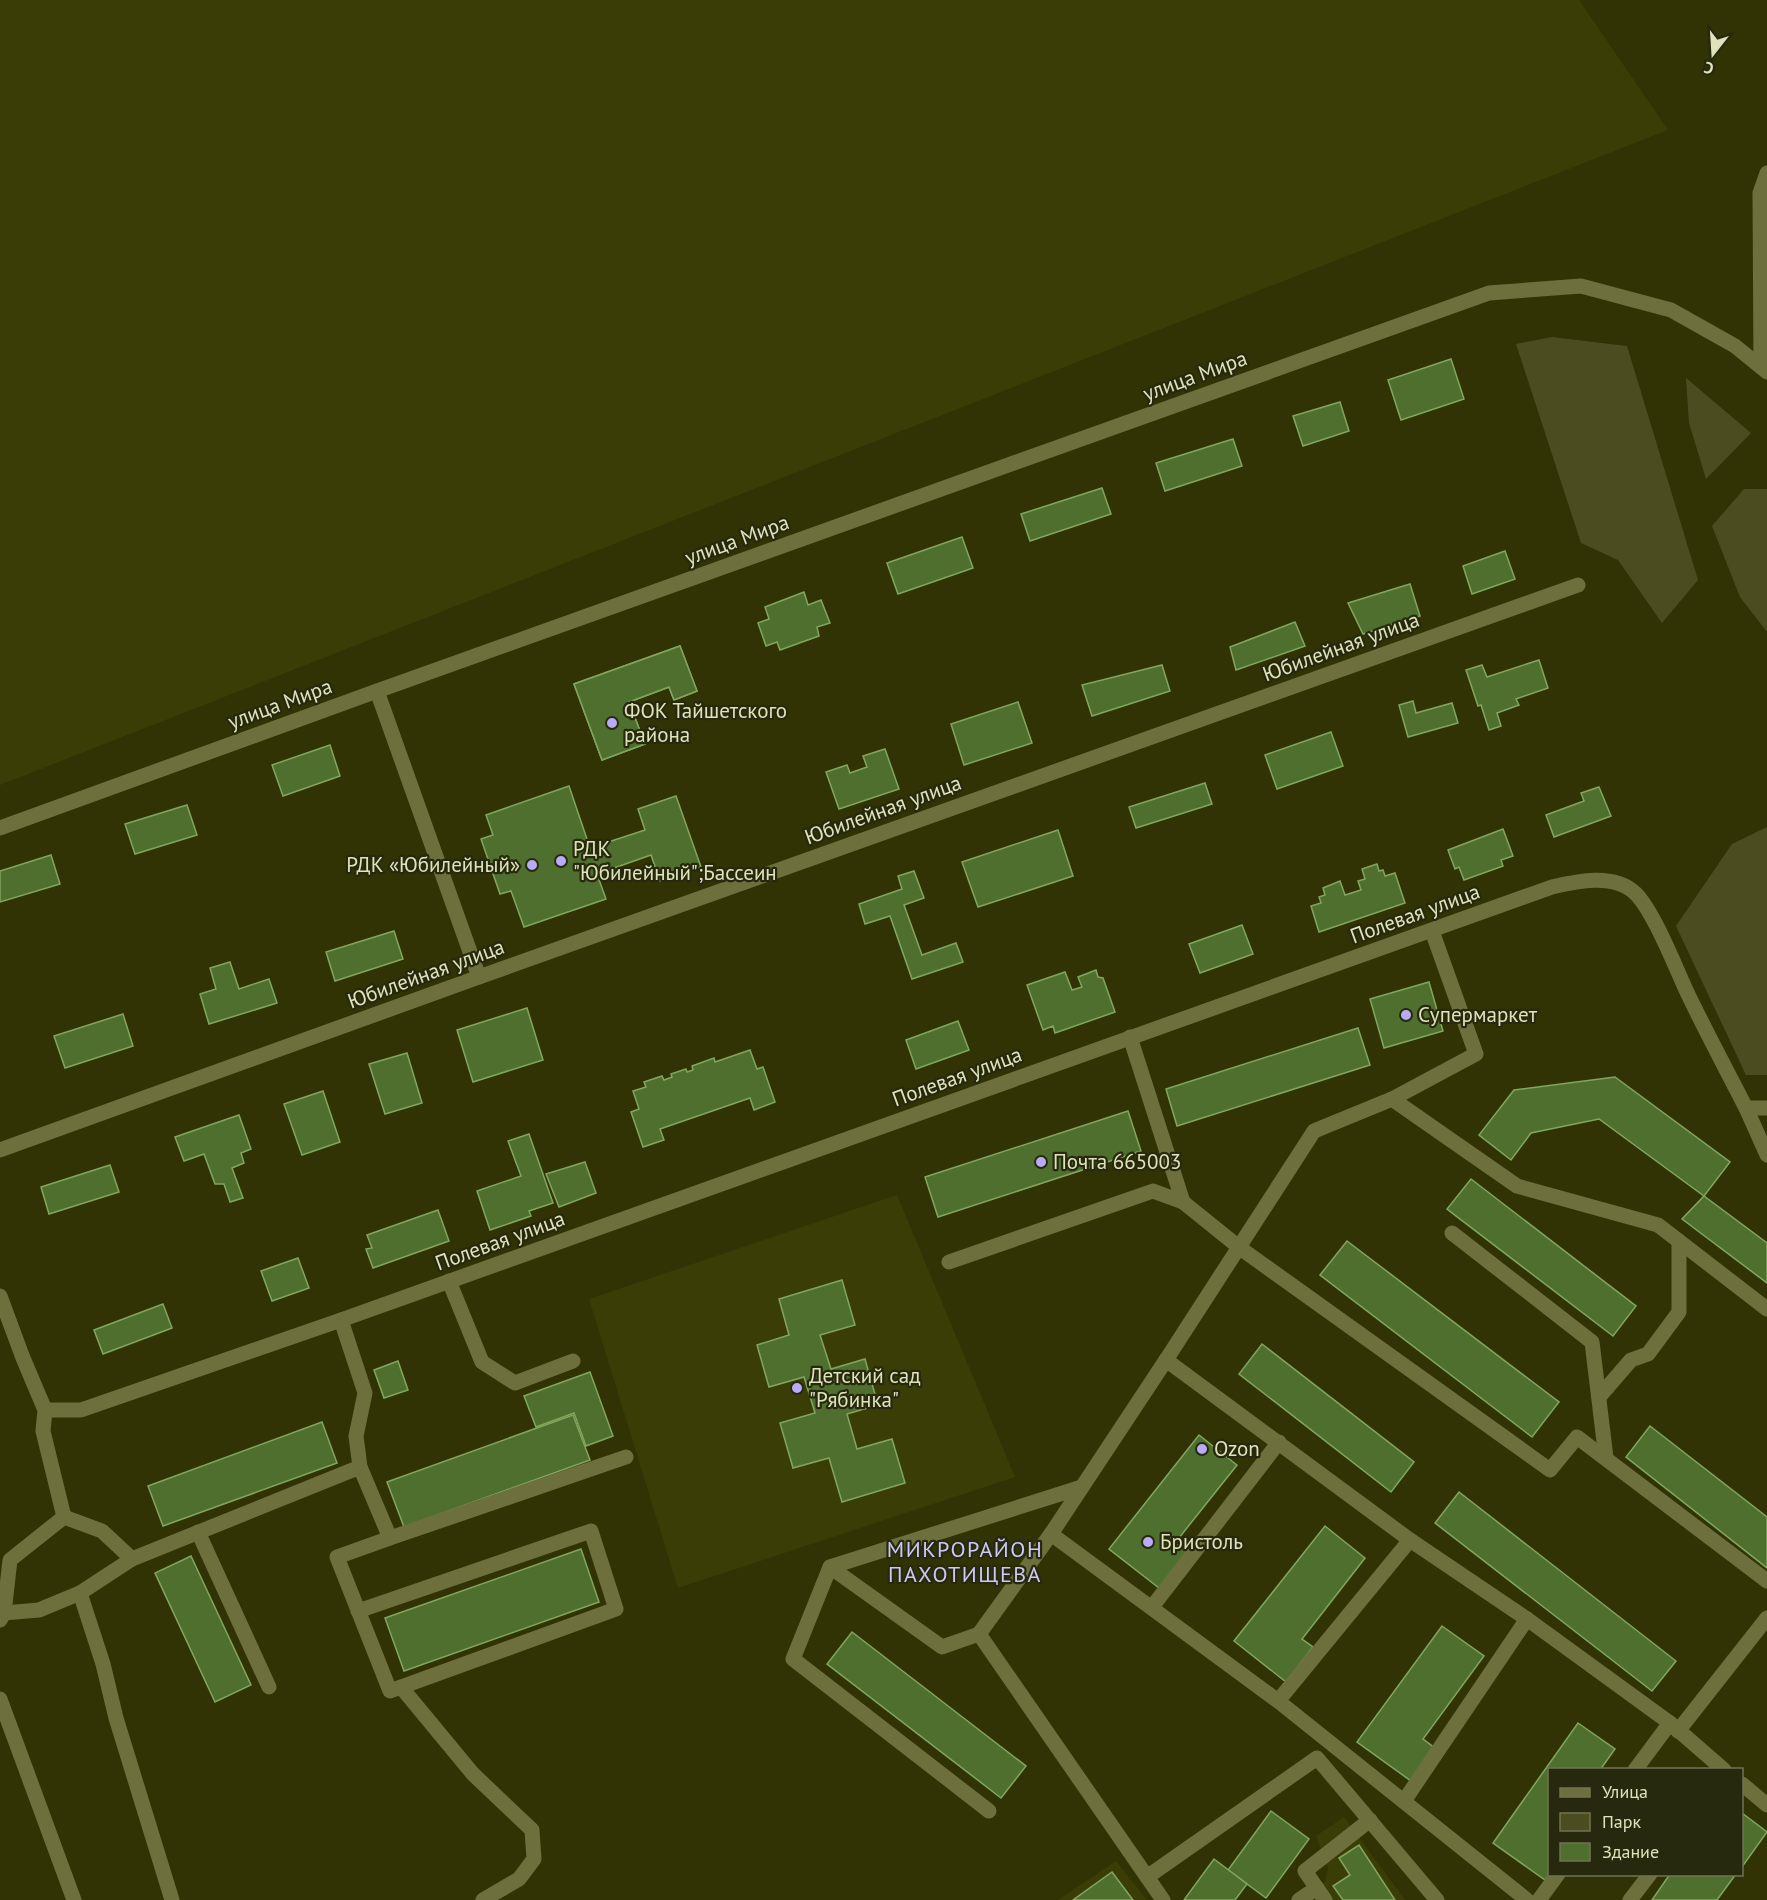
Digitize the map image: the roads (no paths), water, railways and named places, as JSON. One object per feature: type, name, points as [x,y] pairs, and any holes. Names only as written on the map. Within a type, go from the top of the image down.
[{"type":"street","points":[[1764,370],[1760,193],[1767,173]]},
{"type":"street","name":"улица Мира","points":[[0,828],[1489,293],[1581,286],[1671,310],[1735,346],[1764,370]]},
{"type":"street","name":"Юбилейная улица","points":[[0,1150],[1578,585]]},
{"type":"street","points":[[377,691],[479,977]]},
{"type":"street","name":"Полевая улица","points":[[45,1410],[81,1410],[341,1320],[1552,887],[1578,880],[1603,881],[1621,885],[1635,893],[1650,913],[1767,1155]]},
{"type":"street","points":[[830,1567],[942,1647],[980,1634],[1051,1534],[1240,1248],[1314,1131],[1392,1098],[1476,1054],[1432,931]]},
{"type":"street","points":[[1130,1037],[1182,1202]]},
{"type":"street","points":[[1392,1098],[1517,1186],[1658,1225],[1767,1309]]},
{"type":"street","points":[[1746,1108],[1767,1108]]},
{"type":"street","points":[[949,1262],[1153,1191],[1182,1202],[1240,1248],[1550,1470],[1577,1437],[1767,1581]]},
{"type":"street","points":[[1452,1233],[1592,1342],[1606,1458]]},
{"type":"street","points":[[1599,1397],[1631,1360],[1648,1354],[1679,1312],[1679,1241]]},
{"type":"street","points":[[449,1281],[482,1362],[515,1383],[573,1361]]},
{"type":"street","points":[[0,1296],[22,1358],[45,1410],[43,1431],[64,1517]]},
{"type":"street","points":[[341,1320],[364,1393],[356,1436],[360,1467],[390,1538]]},
{"type":"street","points":[[1166,1360],[1410,1540],[1527,1619],[1674,1727],[1722,1768]]},
{"type":"street","points":[[1152,1606],[1279,1442]]},
{"type":"street","points":[[358,1611],[591,1531],[616,1609],[390,1691],[358,1611],[337,1557],[626,1457]]},
{"type":"street","points":[[64,1517],[10,1560],[2,1617],[39,1610],[80,1593],[132,1559],[360,1467]]},
{"type":"street","points":[[830,1567],[1082,1487]]},
{"type":"street","points":[[64,1517],[102,1531],[132,1559]]},
{"type":"street","points":[[198,1532],[269,1687]]},
{"type":"street","points":[[1051,1534],[1152,1606],[1278,1701],[1527,1900]]},
{"type":"street","points":[[1278,1701],[1410,1540]]},
{"type":"street","points":[[830,1567],[793,1659],[989,1811]]},
{"type":"street","points":[[80,1593],[103,1664],[116,1718],[171,1900]]},
{"type":"street","points":[[1637,1768],[1767,1618]]},
{"type":"street","points":[[1404,1801],[1527,1619]]},
{"type":"street","points":[[980,1634],[1163,1900]]},
{"type":"street","points":[[401,1688],[473,1774],[532,1830],[534,1858],[519,1880],[483,1900]]},
{"type":"street","points":[[0,1699],[74,1900]]},
{"type":"street","points":[[1147,1877],[1317,1758],[1437,1900]]},
{"type":"street","points":[[1743,1785],[1767,1805]]},
{"type":"street","points":[[1299,1900],[1321,1894],[1305,1871],[1370,1820]]},
{"type":"street","points":[[1539,1900],[1557,1876]]},
{"type":"street","points":[[1630,1900],[1649,1876]]},
{"type":"place","name":"ФОК Тайшетского района","points":[[612,723]]},
{"type":"place","name":"РДК \"Юбилейный\";Бассеин","points":[[561,861]]},
{"type":"place","name":"РДК «Юбилейный»","points":[[532,865]]},
{"type":"place","name":"Супермаркет","points":[[1406,1015]]},
{"type":"place","name":"Почта 665003","points":[[1041,1162]]},
{"type":"place","name":"Детский сад \"Рябинка\"","points":[[797,1388]]},
{"type":"place","name":"Ozon","points":[[1202,1449]]},
{"type":"place","name":"Бристоль","points":[[1148,1542]]},
{"type":"district","name":"МИКРОРАЙОН ПАХОТИЩЕВА","points":[[965,1562]]}]
